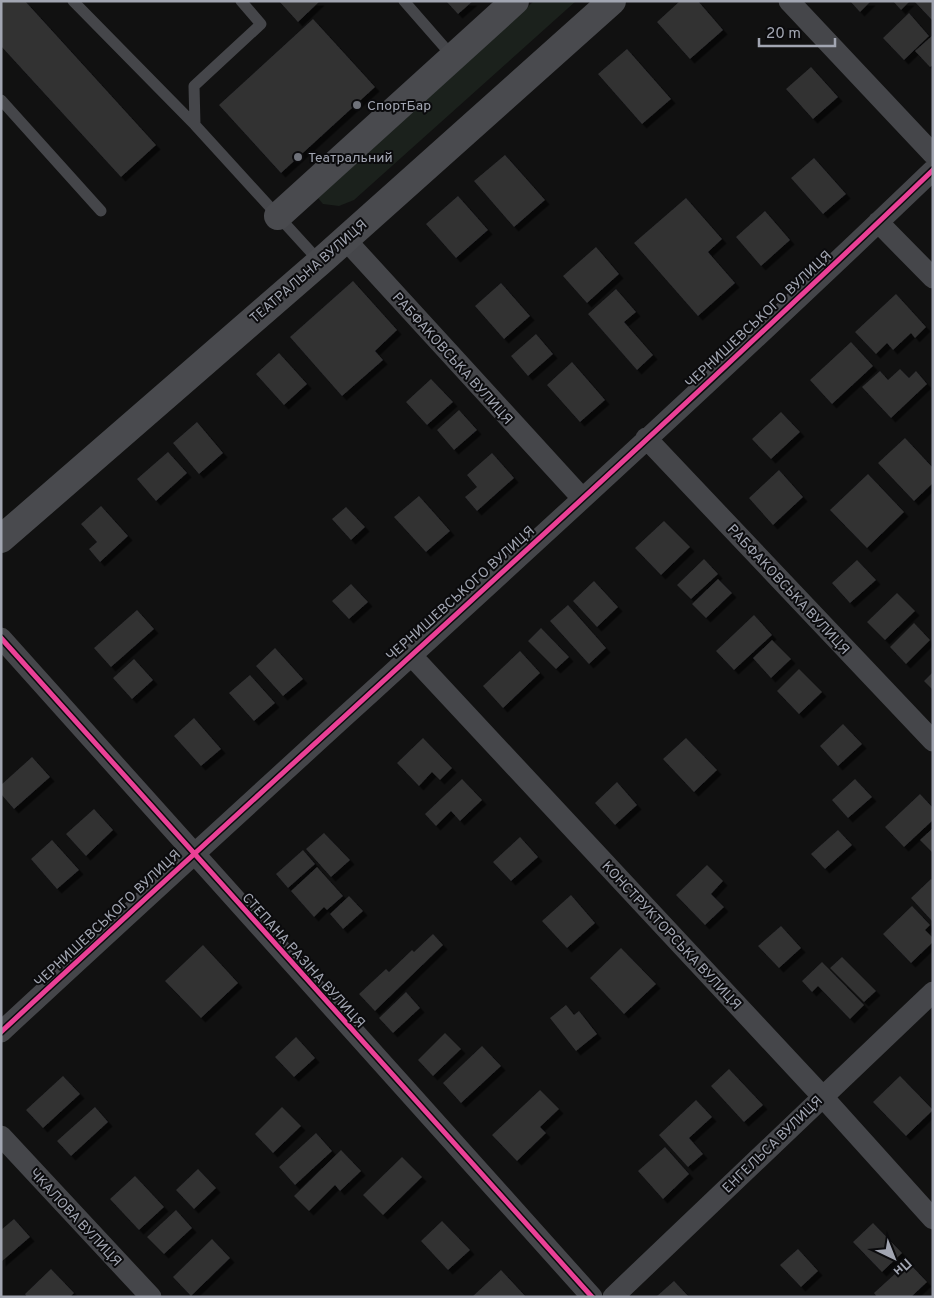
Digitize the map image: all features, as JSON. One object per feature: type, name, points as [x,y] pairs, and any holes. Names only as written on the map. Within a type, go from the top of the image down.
[{"type":"street","points":[[278,216],[515,1]]},
{"type":"street","name":"ТЕАТРАЛЬНА ВУЛИЦЯ","points":[[1,539],[320,262],[612,1]]},
{"type":"street","points":[[788,1],[933,154]]},
{"type":"street","name":"ЧЕРНИШЕВСЬКОГО ВУЛИЦЯ","points":[[1,1032],[193,853],[582,498],[933,170]]},
{"type":"street","points":[[878,222],[933,278]]},
{"type":"street","name":"РАБФАКОВСЬКА ВУЛИЦЯ","points":[[345,239],[582,498]]},
{"type":"street","name":"РАБФАКОВСЬКА ВУЛИЦЯ","points":[[646,438],[933,741]]},
{"type":"street","name":"СТЕПАНА РАЗІНА ВУЛИЦЯ","points":[[1,638],[592,1297]]},
{"type":"street","name":"КОНСТРУКТОРСЬКА ВУЛИЦЯ","points":[[410,654],[822,1096],[933,1219]]},
{"type":"street","name":"ЕНГЕЛЬСА ВУЛИЦЯ","points":[[613,1297],[933,992]]},
{"type":"street","name":"ЧКАЛОВА ВУЛИЦЯ","points":[[1,1136],[151,1297]]},
{"type":"lane","points":[[73,1],[195,125],[320,262]]},
{"type":"lane","points":[[195,125],[194,86],[262,24],[241,1]]},
{"type":"lane","points":[[404,1],[453,57]]},
{"type":"lane","points":[[1,100],[101,211]]},
{"type":"shaded area","points":[[534,1],[576,1],[354,200],[339,206],[323,204],[318,198]]},
{"type":"building","points":[[1,1],[25,1],[156,145],[121,177],[1,46]]},
{"type":"building","points":[[279,1],[320,1],[298,22]]},
{"type":"building","points":[[446,1],[473,1],[458,14]]},
{"type":"building","points":[[680,1],[698,1],[723,30],[690,59],[657,22]]},
{"type":"building","points":[[850,1],[871,1],[860,12]]},
{"type":"building","points":[[893,1],[910,1],[901,10]]},
{"type":"building","points":[[914,1],[933,1],[933,21]]},
{"type":"building","points":[[909,13],[929,36],[904,60],[883,38]]},
{"type":"building","points":[[313,19],[375,87],[281,173],[219,105]]},
{"type":"building","points":[[933,35],[933,65],[930,67],[915,51]]},
{"type":"building","points":[[627,49],[671,99],[642,124],[598,74]]},
{"type":"building","points":[[811,67],[838,97],[813,119],[786,89]]},
{"type":"building","points":[[505,155],[545,200],[514,227],[474,181]]},
{"type":"building","points":[[814,158],[846,194],[823,214],[791,178]]},
{"type":"building","points":[[458,196],[488,230],[456,258],[426,224]]},
{"type":"building","points":[[686,198],[722,239],[708,252],[735,283],[698,316],[634,243]]},
{"type":"building","points":[[765,211],[790,240],[761,266],[736,237]]},
{"type":"building","points":[[596,247],[619,274],[587,303],[563,276]]},
{"type":"building","points":[[353,281],[397,330],[375,351],[383,360],[342,396],[290,337]]},
{"type":"building","points":[[501,283],[530,316],[504,339],[475,306]]},
{"type":"building","points":[[616,289],[636,312],[624,322],[653,355],[637,370],[588,314]]},
{"type":"building","points":[[896,294],[926,327],[915,338],[911,333],[893,350],[887,343],[876,354],[855,332]]},
{"type":"building","points":[[536,334],[553,354],[528,376],[511,356]]},
{"type":"building","points":[[851,342],[873,366],[832,404],[810,380]]},
{"type":"building","points":[[279,353],[307,384],[284,405],[256,374]]},
{"type":"building","points":[[572,362],[605,400],[580,422],[547,385]]},
{"type":"building","points":[[900,369],[909,378],[916,371],[927,384],[891,418],[862,387],[880,371],[888,380]]},
{"type":"building","points":[[431,379],[453,402],[427,425],[406,402]]},
{"type":"building","points":[[459,410],[477,430],[454,450],[437,430]]},
{"type":"building","points":[[781,412],[800,432],[771,459],[752,439]]},
{"type":"building","points":[[197,422],[223,453],[199,474],[173,443]]},
{"type":"building","points":[[905,438],[933,468],[933,483],[914,501],[878,463]]},
{"type":"building","points":[[168,452],[187,473],[156,501],[137,479]]},
{"type":"building","points":[[492,453],[514,478],[477,511],[465,497],[477,487],[467,475]]},
{"type":"building","points":[[779,470],[803,497],[773,525],[749,498]]},
{"type":"building","points":[[868,474],[904,512],[867,548],[830,510]]},
{"type":"building","points":[[419,496],[450,531],[426,552],[394,517]]},
{"type":"building","points":[[101,506],[128,536],[100,562],[89,549],[97,542],[81,524]]},
{"type":"building","points":[[346,507],[365,527],[351,540],[332,519]]},
{"type":"building","points":[[664,521],[690,547],[661,575],[635,548]]},
{"type":"building","points":[[704,559],[718,574],[691,599],[677,585]]},
{"type":"building","points":[[857,560],[876,580],[850,603],[832,583]]},
{"type":"building","points":[[718,579],[732,593],[706,618],[692,604]]},
{"type":"building","points":[[594,581],[618,607],[597,627],[573,601]]},
{"type":"building","points":[[351,584],[368,602],[349,619],[332,601]]},
{"type":"building","points":[[897,593],[915,611],[885,640],[867,622]]},
{"type":"building","points":[[568,605],[606,648],[589,664],[550,621]]},
{"type":"building","points":[[137,610],[154,629],[111,667],[94,648]]},
{"type":"building","points":[[754,615],[772,635],[734,670],[716,651]]},
{"type":"building","points":[[914,623],[930,640],[906,664],[890,647]]},
{"type":"building","points":[[541,628],[569,657],[556,669],[528,641]]},
{"type":"building","points":[[772,640],[791,659],[771,678],[753,658]]},
{"type":"building","points":[[275,648],[303,679],[283,696],[256,666]]},
{"type":"building","points":[[520,651],[540,673],[503,708],[483,686]]},
{"type":"building","points":[[134,659],[153,680],[132,699],[113,678]]},
{"type":"building","points":[[799,669],[822,692],[799,714],[777,691]]},
{"type":"building","points":[[933,672],[933,690],[924,681]]},
{"type":"building","points":[[250,675],[275,703],[254,721],[229,693]]},
{"type":"building","points":[[194,718],[221,749],[201,766],[174,736]]},
{"type":"building","points":[[843,724],[862,744],[838,766],[820,746]]},
{"type":"building","points":[[423,738],[452,768],[440,780],[432,772],[419,786],[397,763]]},
{"type":"building","points":[[686,738],[717,770],[694,792],[663,759]]},
{"type":"building","points":[[32,757],[50,777],[14,809],[1,794],[1,785]]},
{"type":"building","points":[[462,779],[482,800],[460,821],[451,811],[436,826],[425,814]]},
{"type":"building","points":[[855,779],[872,797],[848,818],[832,800]]},
{"type":"building","points":[[617,782],[637,805],[615,825],[595,803]]},
{"type":"building","points":[[920,794],[933,808],[933,820],[904,847],[885,827]]},
{"type":"building","points":[[94,809],[113,830],[86,856],[66,834]]},
{"type":"building","points":[[933,828],[933,853],[920,840]]},
{"type":"building","points":[[838,830],[852,845],[825,869],[811,854]]},
{"type":"building","points":[[324,833],[350,860],[331,877],[306,849]]},
{"type":"building","points":[[520,837],[538,857],[511,881],[493,862]]},
{"type":"building","points":[[52,840],[79,870],[57,889],[31,859]]},
{"type":"building","points":[[303,850],[315,864],[288,888],[276,874]]},
{"type":"building","points":[[707,865],[723,881],[711,894],[724,907],[705,925],[676,895]]},
{"type":"building","points":[[317,867],[343,896],[327,910],[324,907],[314,917],[291,891]]},
{"type":"building","points":[[931,879],[933,881],[933,922],[911,898]]},
{"type":"building","points":[[571,895],[595,923],[567,948],[542,921]]},
{"type":"building","points":[[349,896],[363,911],[343,929],[330,914]]},
{"type":"building","points":[[912,906],[930,925],[925,930],[933,938],[933,942],[911,963],[883,934]]},
{"type":"building","points":[[781,926],[801,948],[779,968],[758,946]]},
{"type":"building","points":[[433,934],[443,945],[375,1011],[359,994],[386,969],[389,972],[412,950],[414,952]]},
{"type":"building","points":[[203,945],[238,983],[201,1018],[165,981]]},
{"type":"building","points":[[621,948],[656,984],[624,1014],[590,978]]},
{"type":"building","points":[[842,957],[876,991],[864,1002],[830,968]]},
{"type":"building","points":[[822,962],[864,1005],[850,1019],[818,986],[812,992],[802,981]]},
{"type":"building","points":[[406,992],[420,1008],[393,1033],[379,1018]]},
{"type":"building","points":[[566,1005],[574,1015],[579,1011],[597,1034],[576,1051],[550,1018]]},
{"type":"building","points":[[445,1033],[461,1049],[433,1076],[418,1060]]},
{"type":"building","points":[[296,1037],[315,1058],[294,1077],[275,1057]]},
{"type":"building","points":[[482,1046],[501,1066],[461,1103],[443,1083]]},
{"type":"building","points":[[729,1069],[763,1105],[744,1122],[711,1086]]},
{"type":"building","points":[[63,1076],[80,1094],[43,1128],[26,1110]]},
{"type":"building","points":[[900,1076],[933,1110],[906,1136],[873,1102]]},
{"type":"building","points":[[540,1090],[559,1109],[540,1127],[546,1133],[517,1161],[492,1135]]},
{"type":"building","points":[[696,1100],[712,1117],[689,1138],[703,1154],[688,1167],[659,1135]]},
{"type":"building","points":[[95,1107],[108,1122],[71,1156],[57,1141]]},
{"type":"building","points":[[282,1107],[301,1126],[273,1153],[255,1134]]},
{"type":"building","points":[[316,1133],[332,1151],[295,1185],[279,1167]]},
{"type":"building","points":[[665,1147],[689,1174],[663,1199],[638,1171]]},
{"type":"building","points":[[341,1150],[361,1171],[340,1191],[335,1185],[309,1211],[294,1196]]},
{"type":"building","points":[[402,1157],[422,1177],[383,1215],[363,1195]]},
{"type":"building","points":[[198,1169],[216,1188],[194,1209],[176,1190]]},
{"type":"building","points":[[135,1176],[164,1207],[139,1230],[110,1199]]},
{"type":"building","points":[[176,1210],[192,1228],[164,1254],[147,1237]]},
{"type":"building","points":[[14,1219],[30,1237],[1,1262],[1,1230]]},
{"type":"building","points":[[442,1221],[470,1250],[448,1270],[421,1241]]},
{"type":"building","points":[[873,1223],[902,1253],[882,1272],[853,1242]]},
{"type":"building","points":[[212,1239],[230,1258],[191,1296],[173,1277]]},
{"type":"building","points":[[798,1249],[818,1271],[801,1287],[780,1265]]},
{"type":"building","points":[[908,1262],[927,1282],[911,1297],[877,1297],[874,1293]]},
{"type":"building","points":[[51,1269],[74,1293],[70,1297],[27,1297],[25,1294]]},
{"type":"building","points":[[501,1270],[526,1297],[472,1297]]},
{"type":"building","points":[[674,1281],[689,1297],[656,1297]]},
{"type":"cycle path","points":[[1,1032],[586,496],[933,170]]},
{"type":"cycle path","points":[[1,638],[592,1297]]},
{"type":"place","name":"СпортБар","points":[[357,105]]},
{"type":"place","name":"Театральний","points":[[298,157]]}]
